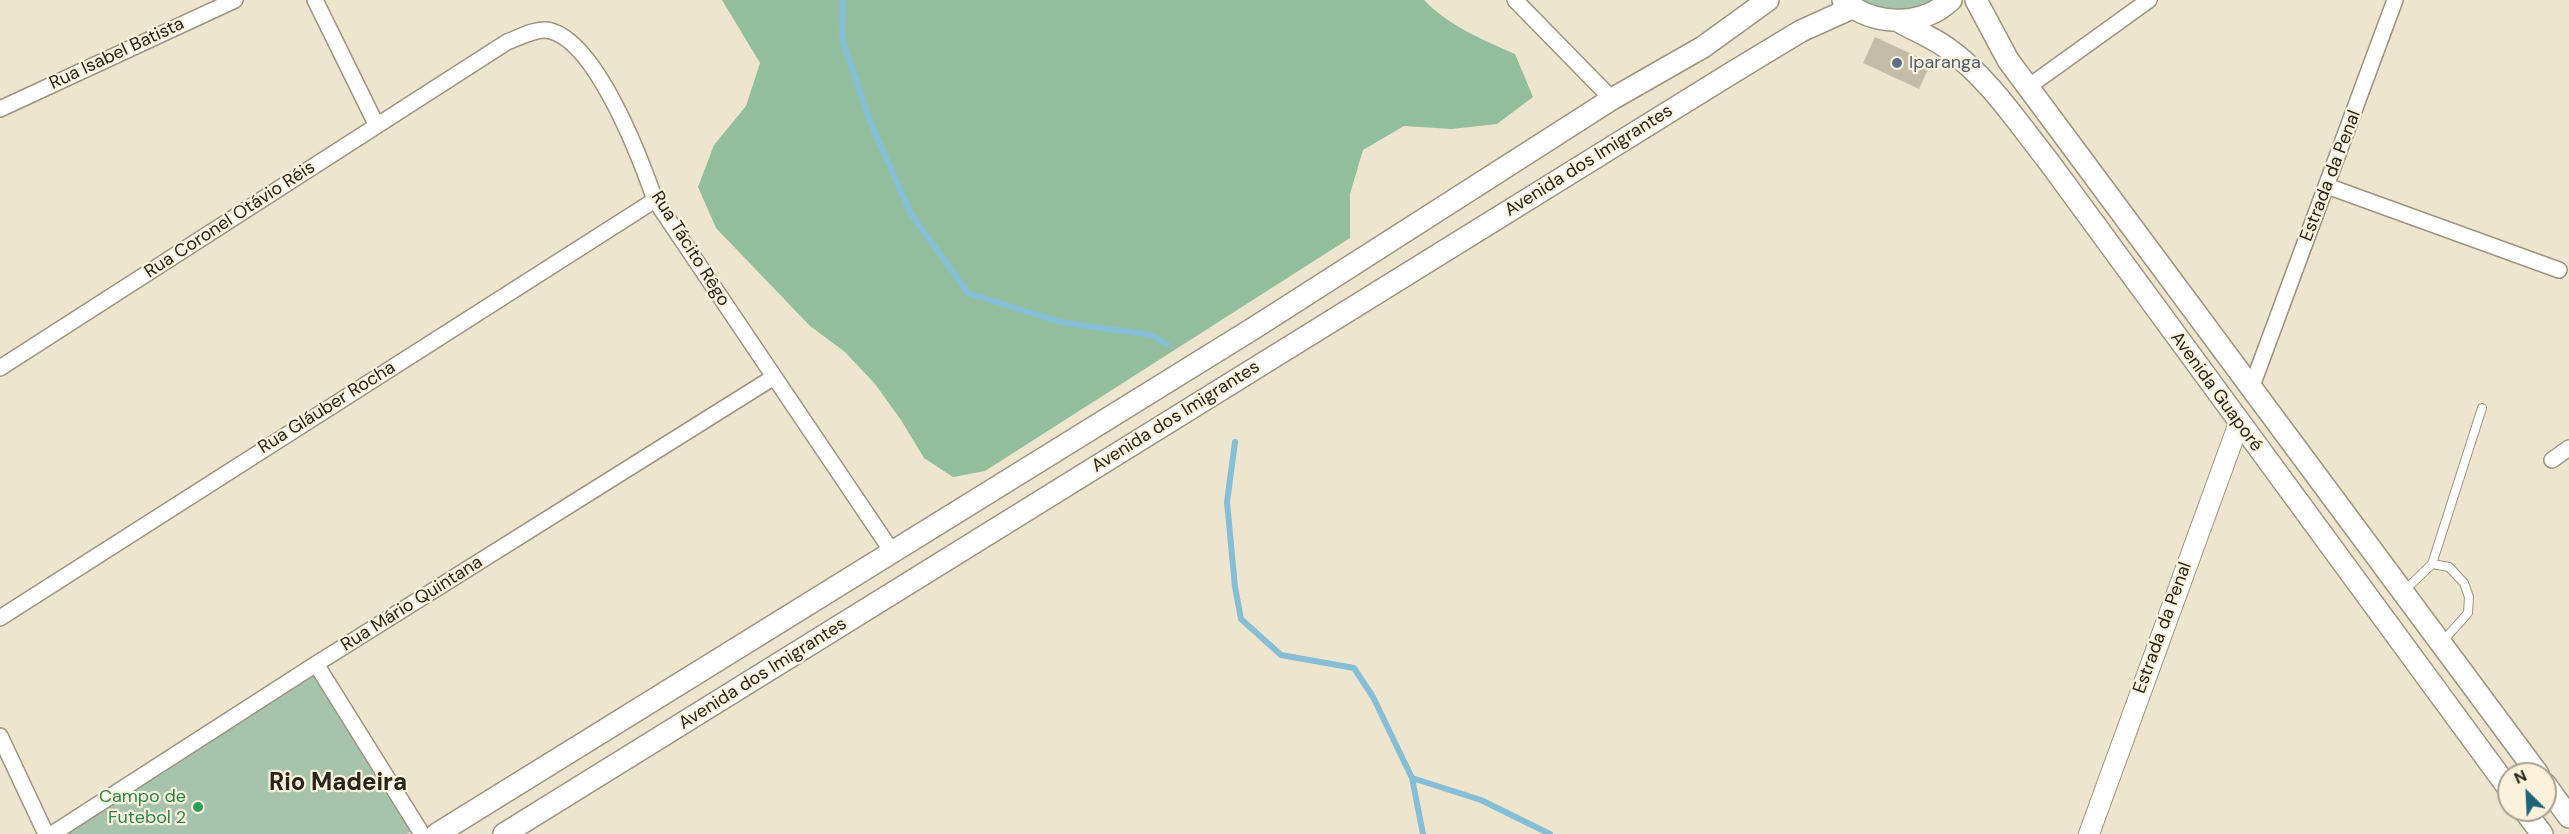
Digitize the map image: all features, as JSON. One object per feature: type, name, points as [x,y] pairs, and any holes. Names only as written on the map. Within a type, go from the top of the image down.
[{"type":"main road","name":"Avenida dos Imigrantes","points":[[437,834],[1254,328],[1612,99],[1703,46],[1768,0]]},
{"type":"main road","points":[[1847,4],[1874,18],[1898,21],[1922,17],[1943,7],[1951,0]]},
{"type":"main road","name":"Avenida Guaporé","points":[[1976,0],[2008,60],[2529,762]]},
{"type":"main road","name":"Avenida dos Imigrantes","points":[[504,834],[1730,74],[1847,4]]},
{"type":"main road","name":"Avenida Guaporé","points":[[1898,21],[1946,47],[1987,85],[2049,162],[2497,773]]},
{"type":"main road","points":[[2557,800],[2569,817]]},
{"type":"street","name":"Rua Isabel Batista","points":[[0,109],[235,0]]},
{"type":"street","points":[[315,0],[376,124]]},
{"type":"street","points":[[1515,0],[1612,99]]},
{"type":"street","points":[[2028,87],[2149,0]]},
{"type":"street","name":"Estrada da Penal","points":[[2252,386],[2395,0]]},
{"type":"street","name":"Rua Tácito Rêgo","points":[[460,72],[507,42],[545,30],[560,34],[586,61],[615,105],[637,146],[655,200],[893,553]]},
{"type":"street","name":"Rua Coronel Otávio Réis","points":[[0,368],[460,72]]},
{"type":"street","points":[[2327,186],[2559,270]]},
{"type":"street","name":"Rua Gláuber Rocha","points":[[0,618],[655,200]]},
{"type":"street","name":"Rua Mário Quintana","points":[[52,834],[316,664],[774,377]]},
{"type":"street","name":"Estrada da Penal","points":[[2089,834],[2239,423]]},
{"type":"street","points":[[2552,460],[2569,447]]},
{"type":"street","points":[[316,664],[422,834]]},
{"type":"street","points":[[0,736],[46,834]]},
{"type":"lane","points":[[2404,591],[2432,564],[2482,408]]},
{"type":"lane","points":[[2432,564],[2449,567],[2464,583],[2469,597],[2468,612],[2442,642]]},
{"type":"green space","points":[[722,0],[1424,0],[1455,25],[1515,54],[1533,97],[1497,124],[1452,129],[1404,126],[1363,150],[1350,194],[1350,238],[985,471],[953,477],[924,458],[901,420],[875,384],[845,352],[810,326],[716,228],[698,187],[714,145],[746,106],[760,63]]},
{"type":"green space","points":[[1858,0],[1934,0],[1915,8],[1896,9]]},
{"type":"green space","points":[[316,669],[417,828],[407,834],[59,834]]},
{"type":"building","name":"Iparanga","points":[[1875,37],[1931,63],[1919,89],[1863,63]]},
{"type":"waterway","points":[[843,0],[842,39],[871,124],[911,214],[968,293],[1060,322],[1151,335],[1167,344]]},
{"type":"waterway","points":[[1235,442],[1227,502],[1235,587],[1241,619],[1281,655],[1354,668],[1373,697],[1412,778],[1423,834]]},
{"type":"waterway","points":[[1412,778],[1481,800],[1550,834]]},
{"type":"place","name":"Iparanga","points":[[1897,63]]},
{"type":"place","name":"Campo de Futebol 2","points":[[198,807]]},
{"type":"district","name":"Rio Madeira","points":[[338,784]]}]
